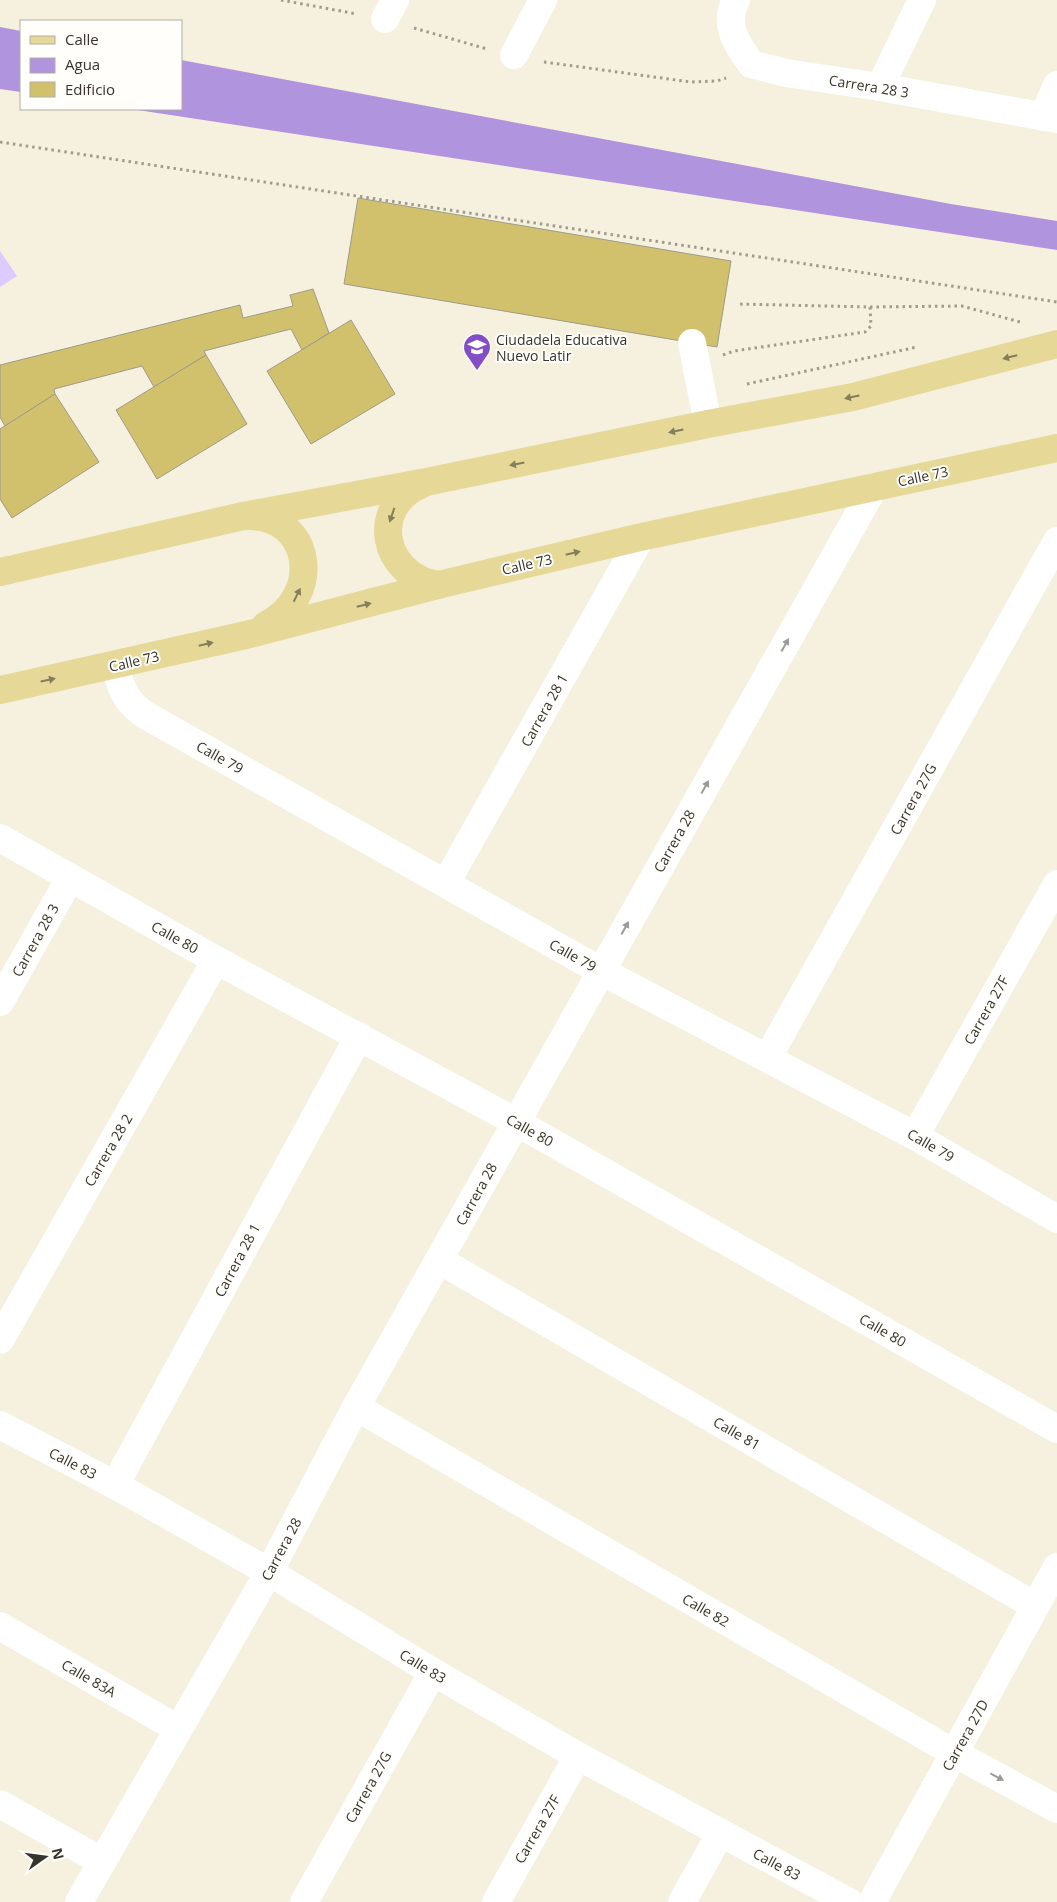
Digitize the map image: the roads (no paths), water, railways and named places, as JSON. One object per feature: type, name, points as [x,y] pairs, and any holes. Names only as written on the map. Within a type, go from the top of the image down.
[{"type":"main road","points":[[0,572],[243,516],[426,482],[708,424],[853,397],[1057,344]]},
{"type":"main road","name":"Calle 73","points":[[0,690],[115,666],[246,635],[438,585],[641,537],[1057,448]]},
{"type":"main road","points":[[426,482],[414,487],[399,501],[390,519],[388,532],[395,558],[402,568],[412,577],[438,585]]},
{"type":"main road","points":[[243,516],[260,516],[286,530],[302,555],[304,570],[302,585],[297,599],[288,611],[276,620],[246,635]]},
{"type":"street","points":[[514,55],[543,0]]},
{"type":"street","name":"Carrera 28 3","points":[[736,0],[732,8],[732,37],[751,64],[786,73],[880,87],[1050,118]]},
{"type":"street","points":[[880,87],[922,0]]},
{"type":"street","points":[[1050,118],[1057,85]]},
{"type":"street","points":[[692,343],[708,424]]},
{"type":"street","name":"Carrera 28","points":[[79,1902],[269,1572],[356,1407],[874,487]]},
{"type":"street","name":"Carrera 28 1","points":[[446,884],[641,537]]},
{"type":"street","name":"Carrera 27G","points":[[768,1057],[1057,541]]},
{"type":"street","name":"Calle 79","points":[[115,666],[122,690],[132,705],[139,711],[601,971],[768,1057],[1055,1212]]},
{"type":"street","name":"Calle 80","points":[[0,838],[216,960],[516,1122],[1057,1429]]},
{"type":"street","name":"Carrera 28 3","points":[[0,1002],[70,878]]},
{"type":"street","name":"Carrera 27F","points":[[915,1136],[1057,884]]},
{"type":"street","name":"Carrera 28 2","points":[[0,1340],[216,960]]},
{"type":"street","name":"Carrera 28 1","points":[[115,1485],[359,1036]]},
{"type":"street","name":"Calle 81","points":[[439,1260],[1035,1606]]},
{"type":"street","name":"Calle 82","points":[[356,1407],[954,1753],[1057,1809]]},
{"type":"street","name":"Calle 83","points":[[0,1425],[115,1485],[269,1572],[433,1672],[578,1756],[849,1902]]},
{"type":"street","name":"Carrera 27D","points":[[872,1902],[1057,1567]]},
{"type":"street","name":"Calle 83A","points":[[0,1626],[178,1729]]},
{"type":"street","name":"Carrera 27G","points":[[304,1902],[433,1672]]},
{"type":"street","name":"Carrera 27F","points":[[496,1902],[578,1756]]},
{"type":"street","points":[[0,1804],[101,1861]]},
{"type":"street","points":[[682,1902],[720,1834]]},
{"type":"water","points":[[0,27],[20,31],[20,92],[0,89]]},
{"type":"water","points":[[182,60],[951,204],[1057,221],[1057,250],[138,110],[182,110]]},
{"type":"place","name":"Ciudadela Educativa Nuevo Latir","points":[[477,371]]}]
